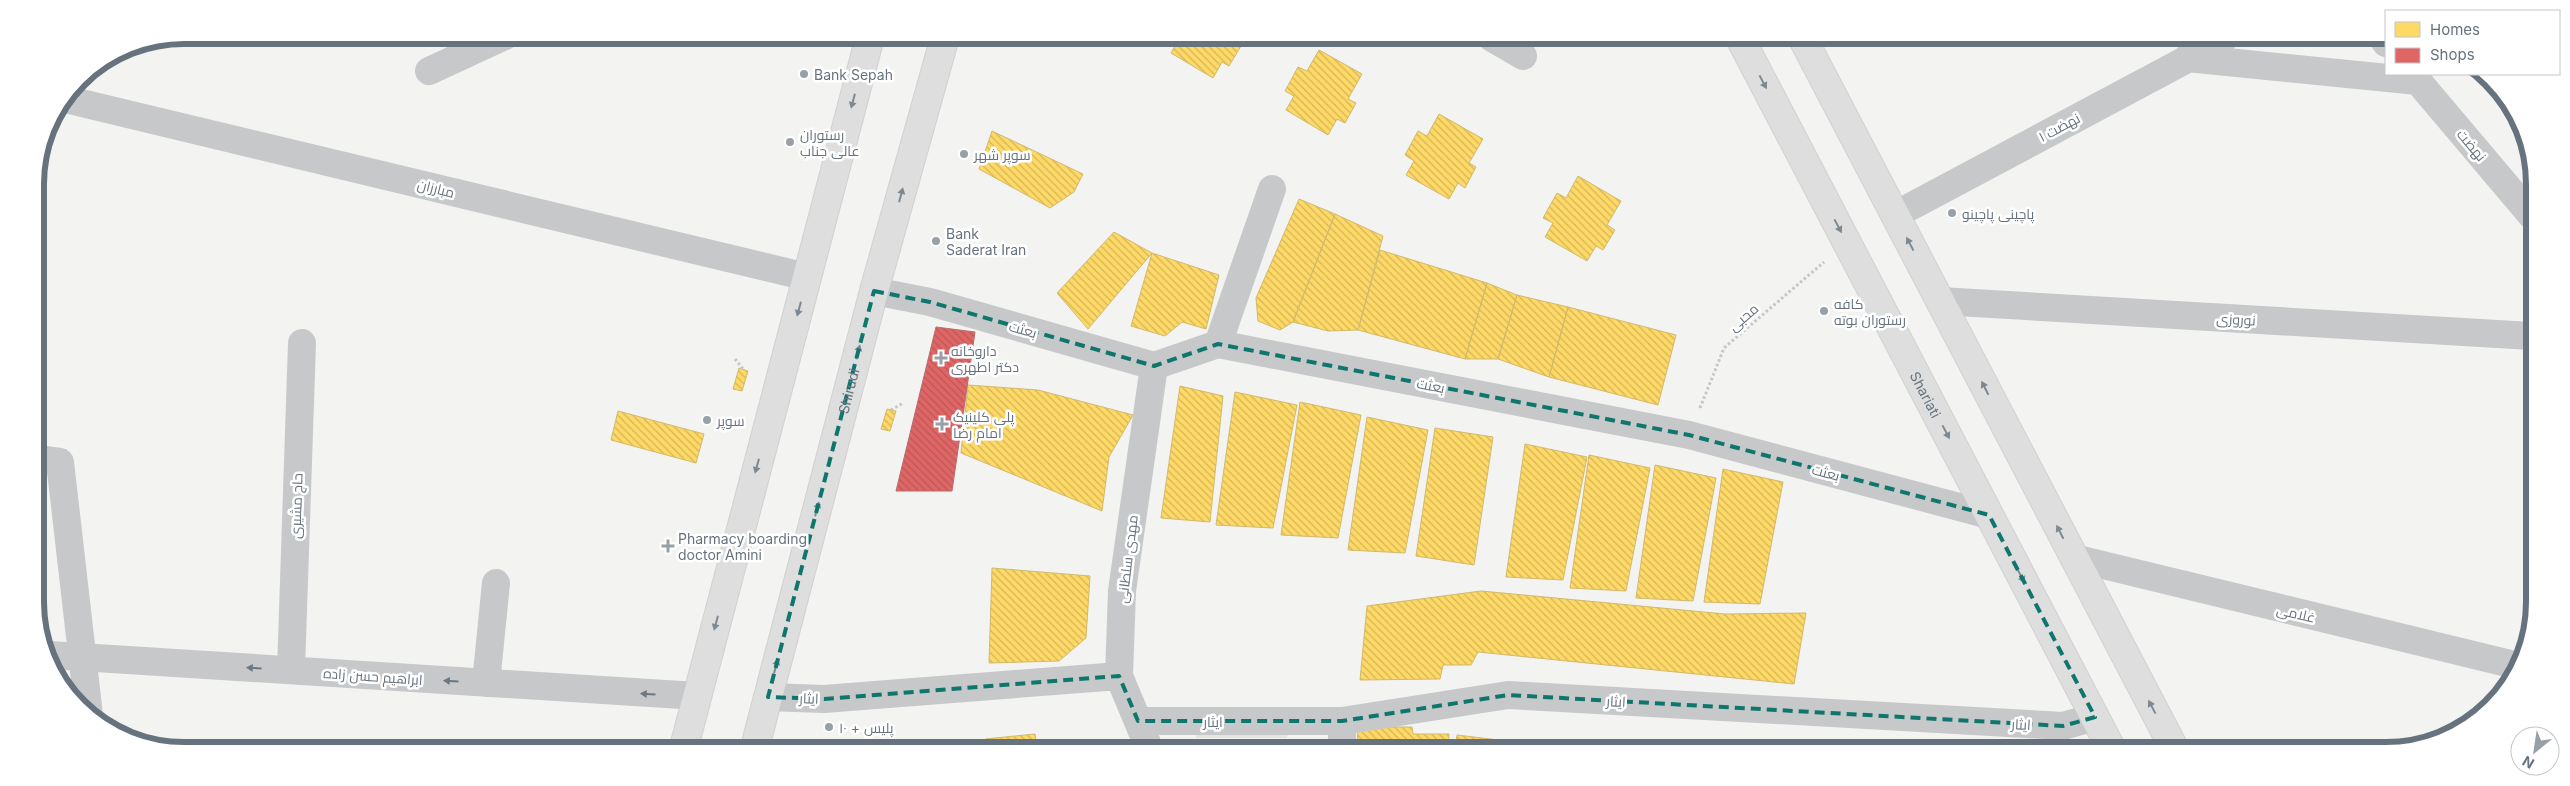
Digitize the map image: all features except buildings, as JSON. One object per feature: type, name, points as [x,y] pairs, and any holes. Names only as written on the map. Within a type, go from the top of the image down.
[{"type":"main road","points":[[685,742],[868,44]]},
{"type":"main road","name":"Shirudi","points":[[756,742],[874,291],[942,44]]},
{"type":"main road","name":"Shariati","points":[[1743,44],[2108,742]]},
{"type":"main road","points":[[1806,44],[2171,742]]},
{"type":"street","points":[[429,71],[487,44]]},
{"type":"street","points":[[1502,44],[1522,56]]},
{"type":"street","name":"نهضت ۱","points":[[1895,215],[2215,44]]},
{"type":"street","points":[[2187,58],[2385,74]]},
{"type":"street","points":[[2391,75],[2415,77]]},
{"type":"street","name":"نهضت","points":[[2415,77],[2526,209]]},
{"type":"street","name":"مبارزان","points":[[71,101],[807,277]]},
{"type":"street","points":[[1218,344],[1272,189]]},
{"type":"street","name":"بعثت","points":[[874,291],[930,302],[1154,366],[1218,344],[1689,435],[1989,515]]},
{"type":"street","name":"نوروزی","points":[[1940,301],[2526,336]]},
{"type":"street","name":"حاج مشیری","points":[[291,670],[302,343]]},
{"type":"street","name":"مهدی سلطانی","points":[[1147,742],[1119,676],[1122,591],[1154,366]]},
{"type":"street","points":[[49,460],[83,658],[88,705]]},
{"type":"street","name":"غلامی","points":[[2074,558],[2512,664]]},
{"type":"street","points":[[486,683],[496,583]]},
{"type":"street","name":"ابراهیم حسن زاده","points":[[54,655],[697,696]]},
{"type":"street","name":"ایثار","points":[[768,697],[824,699],[1119,676]]},
{"type":"street","name":"ایثار","points":[[1138,721],[1342,721],[1508,695],[2062,726],[2095,717]]},
{"type":"street","points":[[1342,721],[1342,742]]},
{"type":"path","name":"محبی","points":[[1689,435],[1724,348],[1847,242]]},
{"type":"path","points":[[735,359],[743,369]]},
{"type":"path","points":[[891,410],[903,403]]},
{"type":"highlighted area","points":[[874,291],[930,302],[1154,366],[1218,344],[1689,435],[1989,515],[2095,717],[2063,726],[1508,695],[1342,721],[1138,721],[1119,676],[824,699],[768,697]]},
{"type":"shaded area","points":[[1195,731],[1288,733],[1287,738],[1196,738]]},
{"type":"place","name":"Bank Sepah","points":[[804,74]]},
{"type":"place","name":"رستوران عالی جناب","points":[[790,142]]},
{"type":"place","name":"سوپر شهر","points":[[964,154]]},
{"type":"place","name":"پاچینی پاچینو","points":[[1952,213]]},
{"type":"place","name":"Bank Saderat Iran","points":[[936,241]]},
{"type":"place","name":"کافه رستوران بوته","points":[[1824,311]]},
{"type":"place","name":"داروخانه دکتر اطهری","points":[[941,358]]},
{"type":"place","name":"سوپر","points":[[707,420]]},
{"type":"place","name":"پلی کلینیک امام رضا","points":[[942,424]]},
{"type":"place","name":"Pharmacy boarding doctor Amini","points":[[668,546]]},
{"type":"place","name":"پلیس + ۱۰","points":[[829,727]]}]
